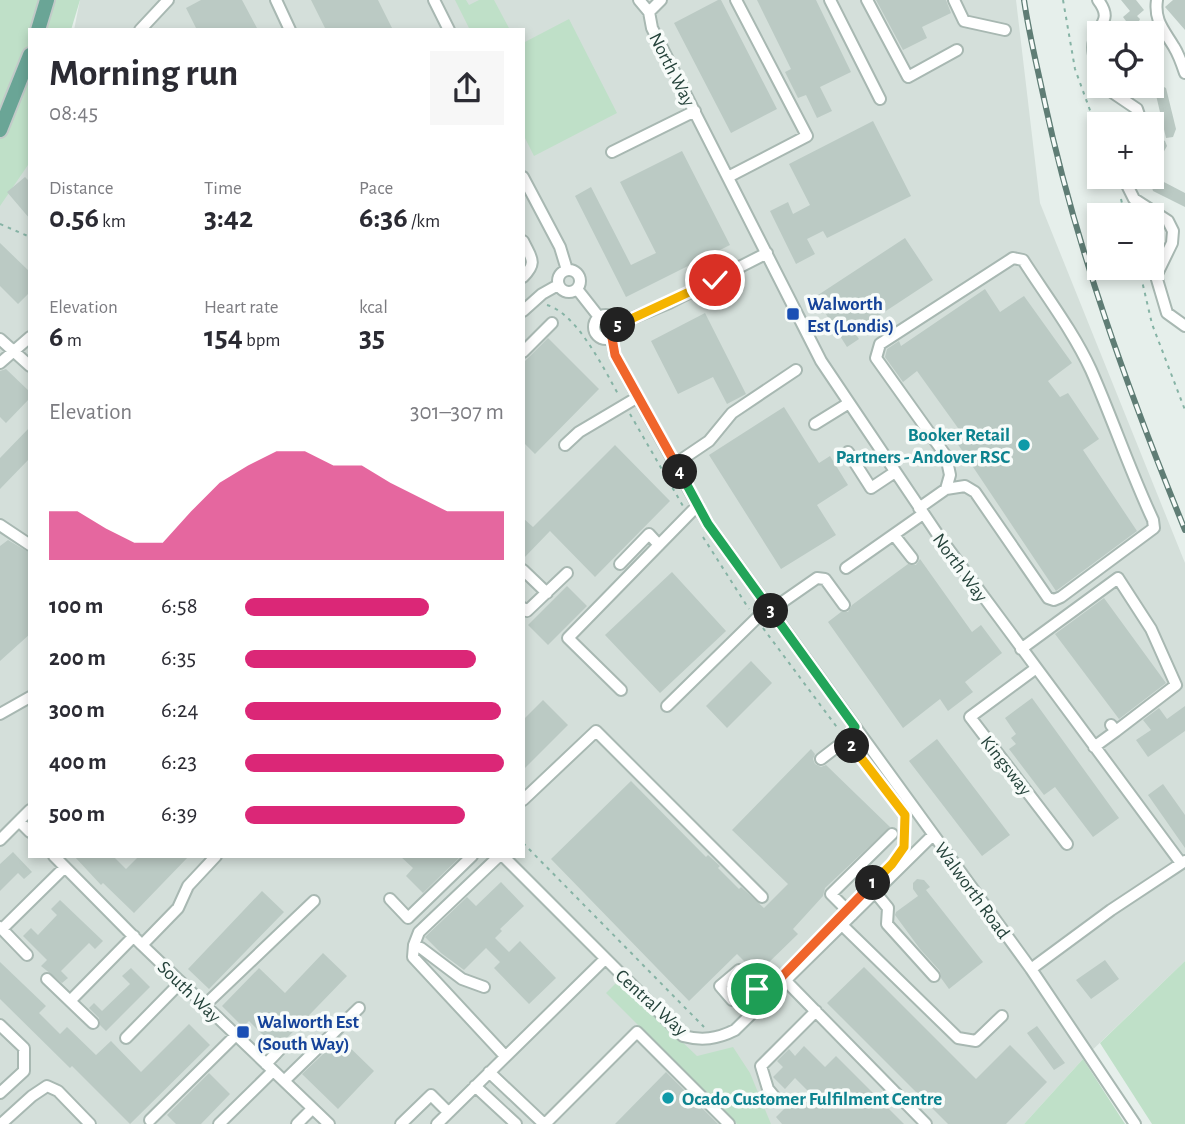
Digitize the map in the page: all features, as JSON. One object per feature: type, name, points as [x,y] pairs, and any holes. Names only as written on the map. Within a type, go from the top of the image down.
[{"type":"main road","points":[[39,28],[47,0]]},
{"type":"main road","points":[[0,130],[28,60]]},
{"type":"street","points":[[141,23],[168,0]]},
{"type":"street","points":[[276,0],[289,28]]},
{"type":"street","points":[[434,0],[448,28]]},
{"type":"street","points":[[639,0],[649,12]]},
{"type":"street","name":"North Way","points":[[661,0],[649,12],[652,28],[821,361],[921,511],[1035,668],[1183,862],[1111,910],[1031,969]]},
{"type":"street","points":[[728,177],[807,136],[736,0]]},
{"type":"street","points":[[831,0],[880,99]]},
{"type":"street","points":[[867,0],[908,77],[957,50]]},
{"type":"street","points":[[954,0],[964,21],[1005,30]]},
{"type":"street","points":[[1098,0],[1103,6],[1103,21]]},
{"type":"street","points":[[1157,0],[1159,25],[1178,55],[1185,74]]},
{"type":"street","points":[[1120,98],[1138,112]]},
{"type":"street","points":[[612,152],[695,111]]},
{"type":"street","name":"Walworth Road","points":[[525,181],[560,247],[567,270],[575,271],[580,277],[577,289],[599,317],[594,323],[595,331],[604,339],[612,338],[615,355],[708,524],[1031,969],[1135,1124]]},
{"type":"street","points":[[1129,189],[1134,199],[1168,221],[1173,231],[1172,243],[1156,276],[1167,313],[1185,326]]},
{"type":"street","points":[[525,245],[533,261],[531,269],[525,275]]},
{"type":"street","points":[[618,324],[669,303],[767,253]]},
{"type":"street","points":[[846,568],[894,534],[947,489],[965,486],[975,492],[1048,598],[1054,600],[1154,528],[1090,369],[1062,318],[1023,260],[1017,257],[880,344],[877,351],[876,358],[946,456],[950,475],[947,489]]},
{"type":"street","points":[[558,285],[560,274],[567,270]]},
{"type":"street","points":[[558,285],[567,292],[577,289]]},
{"type":"street","points":[[525,309],[542,293],[558,285]]},
{"type":"street","points":[[599,317],[611,315],[618,324],[618,332],[612,338]]},
{"type":"street","points":[[525,350],[552,323]]},
{"type":"street","points":[[0,363],[28,339]]},
{"type":"street","points":[[0,340],[28,364]]},
{"type":"street","points":[[675,464],[709,441],[732,414],[796,370]]},
{"type":"street","points":[[565,445],[579,432],[638,397]]},
{"type":"street","points":[[815,424],[849,404]]},
{"type":"street","points":[[848,452],[872,488],[895,472]]},
{"type":"street","points":[[621,690],[568,638],[698,505]]},
{"type":"street","points":[[0,526],[28,544]]},
{"type":"street","points":[[620,564],[649,534],[659,545]]},
{"type":"street","points":[[894,534],[912,558]]},
{"type":"street","points":[[525,572],[547,593]]},
{"type":"street","points":[[525,610],[527,611],[567,573]]},
{"type":"street","points":[[1021,649],[1118,578],[1151,629],[1176,685],[1113,728],[1094,747]]},
{"type":"street","points":[[667,706],[769,609],[817,579],[825,579],[844,605]]},
{"type":"street","name":"Kingsway","points":[[1035,668],[970,717],[1068,844]]},
{"type":"street","points":[[0,714],[28,697]]},
{"type":"street","points":[[821,759],[846,739],[855,727]]},
{"type":"street","points":[[525,798],[596,731],[762,897]]},
{"type":"street","points":[[0,840],[28,812]]},
{"type":"street","points":[[19,821],[28,830]]},
{"type":"street","points":[[852,915],[831,894],[891,834]]},
{"type":"street","name":"Central Way","points":[[503,858],[683,1036],[696,1039],[723,1036],[734,1030],[933,835]]},
{"type":"street","name":"South Way","points":[[56,858],[142,945],[329,1124]]},
{"type":"street","points":[[142,945],[178,908],[188,886],[214,858]]},
{"type":"street","points":[[390,899],[408,918],[470,858]]},
{"type":"street","points":[[499,858],[419,932],[413,957],[505,1056]]},
{"type":"street","points":[[27,955],[1,928],[65,867]]},
{"type":"street","points":[[875,892],[888,908],[887,923],[934,976]]},
{"type":"street","points":[[205,1005],[314,901]]},
{"type":"street","points":[[842,925],[958,1038],[976,1041],[1002,1016]]},
{"type":"street","points":[[71,1000],[134,936]]},
{"type":"street","points":[[414,946],[422,948],[462,979],[484,988]]},
{"type":"street","points":[[437,1124],[605,959]]},
{"type":"street","points":[[47,979],[93,1023]]},
{"type":"street","points":[[785,980],[926,1124]]},
{"type":"street","points":[[127,1038],[181,982]]},
{"type":"street","points":[[752,984],[766,999]]},
{"type":"street","points":[[284,1081],[359,1008]]},
{"type":"street","points":[[779,1101],[768,1089],[761,1066],[816,1011]]},
{"type":"street","points":[[0,1025],[24,1048],[24,1071],[0,1093]]},
{"type":"street","points":[[489,1072],[545,1124],[638,1032],[729,1124]]},
{"type":"street","points":[[150,1120],[236,1035]]},
{"type":"street","points":[[219,1124],[270,1068],[284,1045]]},
{"type":"street","points":[[1,1124],[47,1086],[58,1091],[90,1124]]},
{"type":"street","points":[[475,1086],[516,1124]]},
{"type":"street","points":[[401,1124],[431,1095],[449,1112]]},
{"type":"street","points":[[297,1124],[312,1109]]},
{"type":"path","points":[[1063,0],[1075,69],[1091,112]]},
{"type":"path","points":[[0,224],[28,236]]},
{"type":"path","points":[[1142,280],[1152,324],[1185,410]]},
{"type":"path","points":[[547,305],[560,309],[593,350],[688,515]]},
{"type":"path","points":[[703,537],[758,620],[905,815],[904,847]]},
{"type":"path","points":[[525,845],[705,1028]]},
{"type":"shaded area","points":[[80,0],[1016,0],[1040,203],[1185,563],[1185,961],[1083,1059],[1024,1124],[0,1124],[0,159],[28,114],[28,858],[525,858],[525,28],[74,28]]},
{"type":"green space","points":[[0,0],[80,0],[72,28],[28,28],[28,165],[0,206]]},
{"type":"green space","points":[[455,0],[466,0],[469,5],[479,0],[494,0],[509,28],[469,28]]},
{"type":"green space","points":[[569,19],[617,113],[534,156],[525,138],[525,42]]},
{"type":"green space","points":[[1185,961],[1185,1124],[1152,1124],[1100,1043]]},
{"type":"green space","points":[[618,981],[697,1056],[733,1047],[750,1073],[771,1124],[737,1124],[606,993]]},
{"type":"green space","points":[[1083,1059],[1125,1124],[1024,1124]]},
{"type":"building","points":[[201,0],[242,0],[257,28],[196,28],[186,8]]},
{"type":"building","points":[[311,0],[378,0],[392,28],[325,28]]},
{"type":"building","points":[[721,0],[777,109],[731,133],[674,23]]},
{"type":"building","points":[[757,0],[816,0],[851,72],[820,87],[832,111],[817,118],[806,95],[798,98],[785,72],[791,69]]},
{"type":"building","points":[[876,0],[946,0],[951,13],[922,27],[927,38],[903,50]]},
{"type":"building","points":[[1121,0],[1136,0],[1144,10],[1137,16],[1139,21],[1126,21],[1123,17],[1130,11]]},
{"type":"building","points":[[1173,0],[1185,0],[1185,30],[1165,7]]},
{"type":"building","points":[[1164,87],[1176,129],[1173,137],[1166,138],[1164,112],[1160,112],[1157,98],[1164,98]]},
{"type":"building","points":[[873,121],[911,196],[827,238],[823,231],[807,239],[815,254],[796,264],[770,211],[788,202],[793,214],[810,205],[789,164]]},
{"type":"building","points":[[682,151],[730,245],[626,297],[575,196],[591,187],[631,265],[656,253],[620,182]]},
{"type":"building","points":[[25,177],[28,180],[28,217],[7,192]]},
{"type":"building","points":[[1164,182],[1185,193],[1185,207],[1153,191],[1164,189]]},
{"type":"building","points":[[905,238],[933,280],[854,332],[859,339],[847,347],[815,297]]},
{"type":"building","points":[[0,243],[28,270],[28,294],[18,304],[0,286]]},
{"type":"building","name":"Booker Retail Partners - Andover RSC","points":[[985,289],[1000,312],[1024,296],[1072,363],[1048,381],[1060,397],[1068,393],[1099,439],[1083,450],[1137,531],[1056,591],[955,440],[963,435],[917,371],[903,382],[885,357],[887,349],[899,341],[901,346]]},
{"type":"building","points":[[705,313],[746,394],[727,404],[713,377],[678,394],[651,341]]},
{"type":"building","points":[[548,338],[599,389],[535,454],[525,444],[525,361]]},
{"type":"building","points":[[6,369],[28,390],[28,400],[6,423],[0,417],[0,371]]},
{"type":"building","points":[[784,407],[819,463],[830,456],[848,485],[817,505],[836,535],[781,569],[709,455]]},
{"type":"building","points":[[28,429],[28,460],[0,489],[0,458]]},
{"type":"building","points":[[615,445],[670,501],[595,577],[550,531],[525,557],[525,520],[533,527]]},
{"type":"building","points":[[8,540],[28,552],[28,636],[0,661],[0,546]]},
{"type":"building","points":[[920,559],[972,632],[981,625],[1002,653],[965,682],[973,692],[948,711],[940,699],[903,728],[828,622],[841,612],[848,612],[852,605],[908,564],[916,565]]},
{"type":"building","points":[[672,572],[726,631],[660,693],[605,635]]},
{"type":"building","points":[[567,586],[587,606],[548,645],[528,625]]},
{"type":"building","points":[[1104,598],[1166,683],[1119,719],[1055,634]]},
{"type":"building","points":[[751,661],[772,683],[727,728],[706,706]]},
{"type":"building","points":[[1032,698],[1119,818],[1093,837],[1055,787],[1044,795],[1009,749],[1016,744],[1011,738],[1016,734],[1005,718]]},
{"type":"building","points":[[543,700],[568,725],[525,768],[525,718]]},
{"type":"building","points":[[1185,706],[1185,731],[1148,757],[1136,740],[1151,730],[1143,720],[1159,708],[1167,719]]},
{"type":"building","points":[[937,739],[1010,835],[982,856],[909,761]]},
{"type":"building","points":[[811,749],[815,754],[815,764],[821,767],[826,765],[890,827],[825,888],[823,896],[793,929],[798,934],[757,974],[737,954],[689,1001],[551,859],[631,781],[706,857],[708,855],[720,866],[718,868],[739,889],[741,887],[764,908],[788,884],[732,830]]},
{"type":"building","points":[[1163,784],[1185,815],[1185,848],[1148,795]]},
{"type":"building","points":[[13,852],[32,872],[24,879],[18,873],[0,891],[0,864]]},
{"type":"building","points":[[76,858],[115,858],[126,869],[137,858],[187,858],[134,913],[103,883],[101,885]]},
{"type":"building","points":[[402,858],[459,858],[423,893],[406,876],[413,868]]},
{"type":"building","points":[[917,879],[924,880],[930,887],[926,890],[983,962],[949,989],[941,978],[940,971],[895,915],[918,896],[913,889],[913,883]]},
{"type":"building","points":[[501,882],[524,906],[500,929],[502,931],[495,938],[509,952],[520,941],[556,978],[529,1004],[494,968],[500,962],[486,948],[464,970],[425,937],[467,897],[476,906]]},
{"type":"building","points":[[262,891],[284,912],[209,989],[188,969]]},
{"type":"building","points":[[60,900],[103,941],[95,949],[89,943],[61,971],[68,978],[62,983],[41,966],[47,960],[23,936],[31,928],[38,935],[57,915],[51,909]]},
{"type":"building","points":[[323,953],[347,976],[287,1038],[281,1038],[273,1045],[249,1021],[243,1027],[222,1006],[259,968],[285,993]]},
{"type":"building","points":[[1105,960],[1119,979],[1091,999],[1076,980]]},
{"type":"building","points":[[0,962],[46,1006],[39,1013],[60,1034],[67,1027],[96,1055],[111,1041],[141,1072],[189,1024],[210,1045],[130,1124],[0,999]]},
{"type":"building","points":[[864,967],[976,1079],[1010,1045],[1047,1082],[1006,1124],[948,1124],[827,1003]]},
{"type":"building","points":[[131,968],[150,987],[106,1031],[89,1008],[94,1003],[102,1011],[130,984],[122,976]]},
{"type":"building","points":[[1037,1026],[1065,1063],[1054,1070],[1027,1033]]},
{"type":"building","points":[[340,1038],[374,1071],[338,1109],[302,1074]]},
{"type":"building","points":[[804,1046],[825,1067],[836,1056],[904,1124],[782,1124],[776,1117],[787,1106],[790,1109],[808,1091],[795,1078],[785,1089],[773,1077],[783,1067],[777,1061],[789,1049],[795,1056]]},
{"type":"building","name":"Ocado Customer Fulfilment Centre","points":[[666,1072],[718,1124],[615,1124]]},
{"type":"building","points":[[209,1073],[230,1094],[201,1124],[176,1124],[167,1115]]},
{"type":"railway","points":[[1024,0],[1057,155],[1088,264],[1143,425],[1185,530]]},
{"type":"place","name":"Walworth Est (Londis)","points":[[793,314]]},
{"type":"place","name":"Booker Retail Partners - Andover RSC","points":[[1024,445]]},
{"type":"place","name":"Walworth Est (South Way)","points":[[243,1032]]},
{"type":"place","name":"Ocado Customer Fulfilment Centre","points":[[668,1098]]},
{"type":"route","points":[[715,280],[618,324],[618,332],[612,338],[615,355],[708,524],[855,727],[846,739],[905,815],[904,847],[892,864],[763,996],[757,989]]}]
